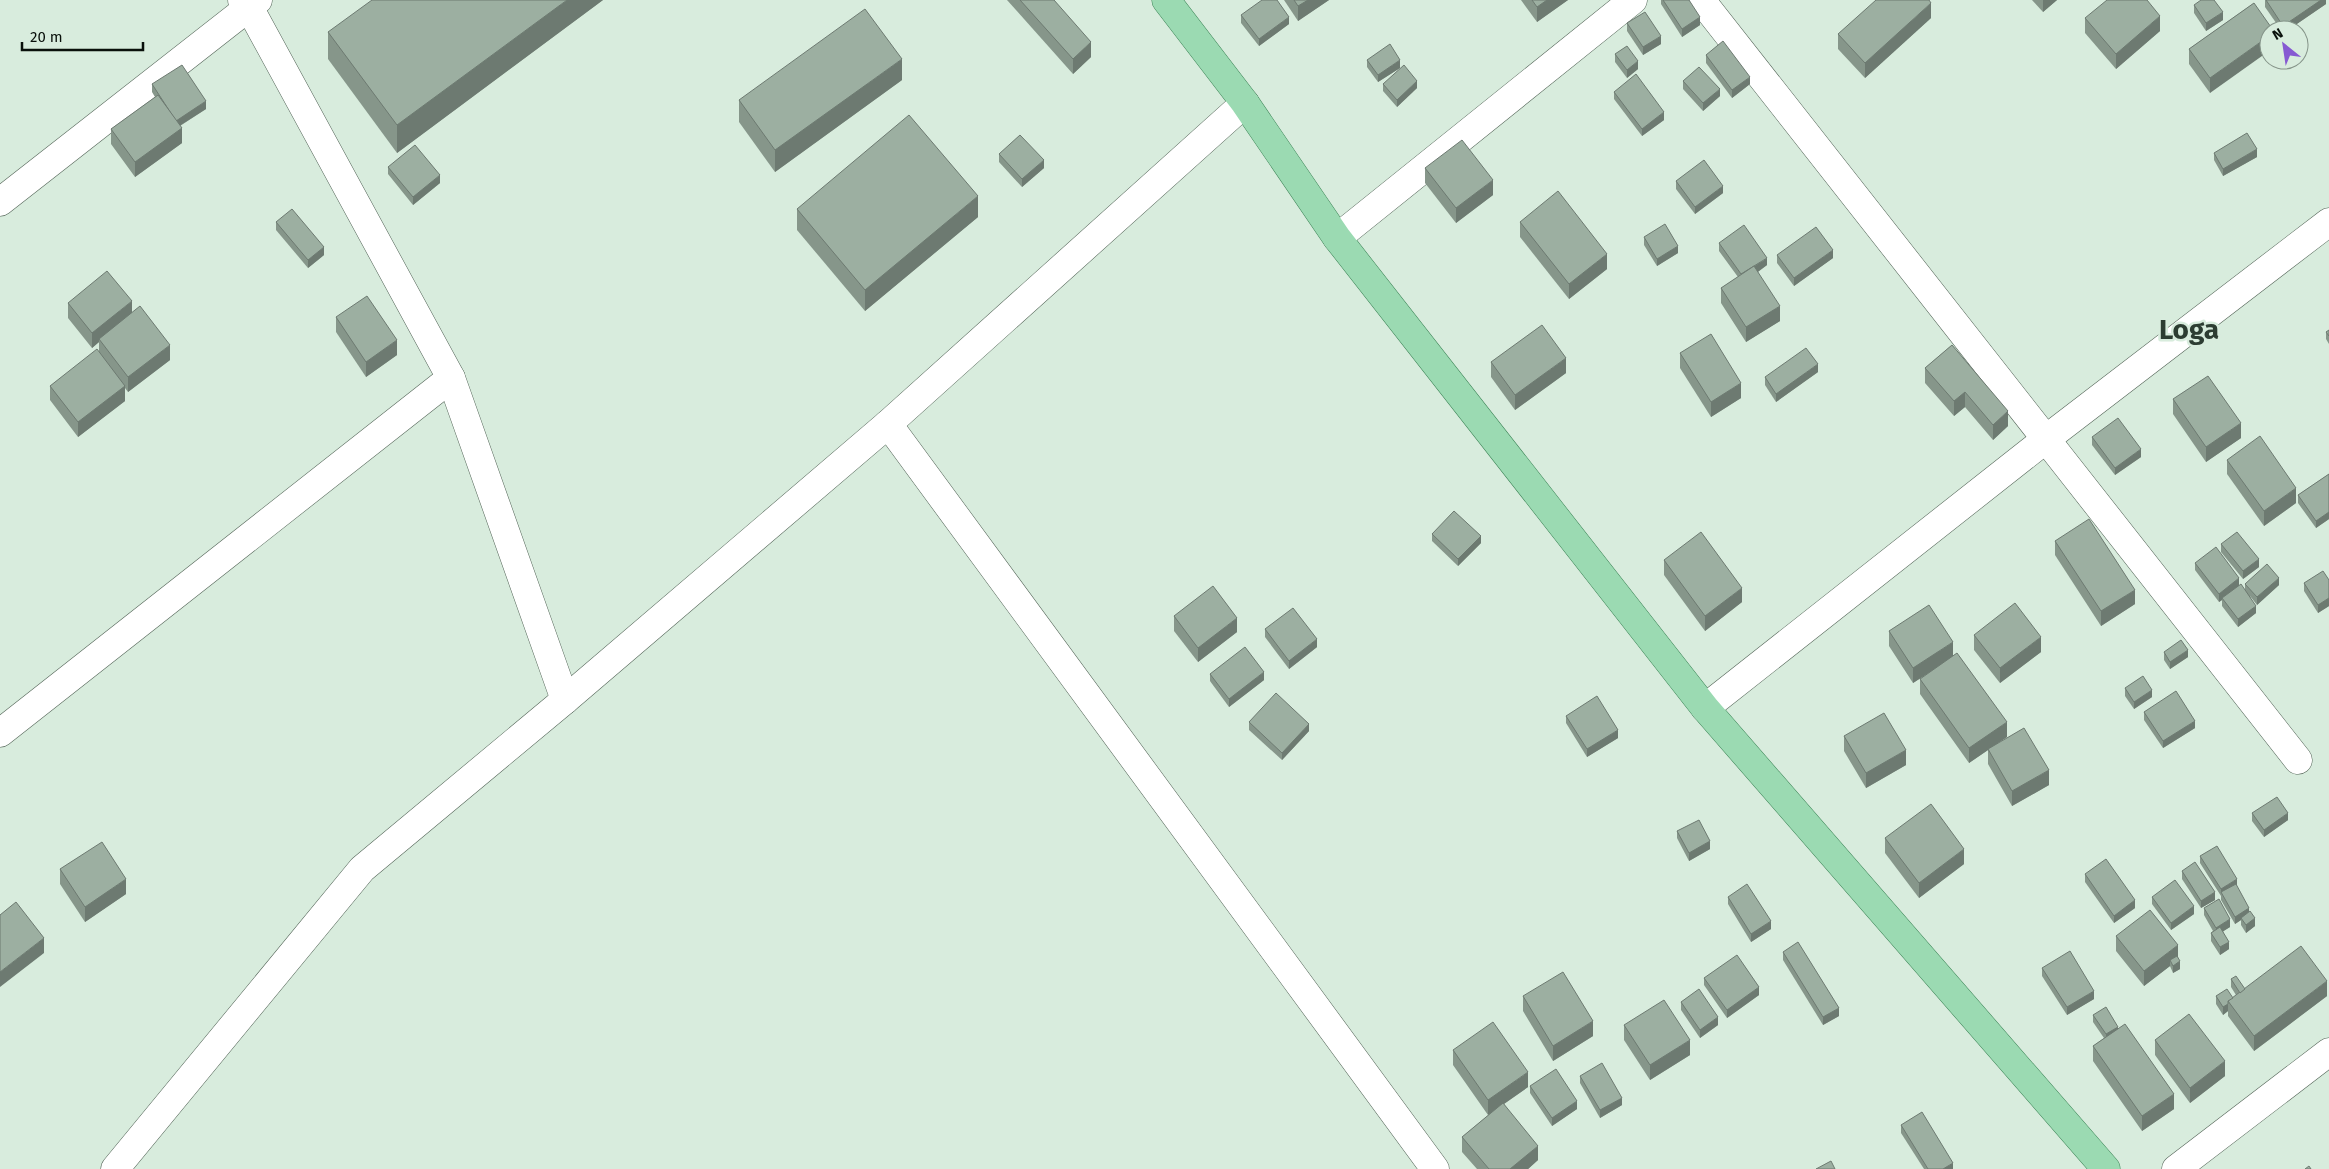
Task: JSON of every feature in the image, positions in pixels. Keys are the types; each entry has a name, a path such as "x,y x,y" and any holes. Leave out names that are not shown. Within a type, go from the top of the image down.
{"main road":[{"path":"1166,0 1245,103 1337,238 1705,708 2106,1169"}],"street":[{"path":"1337,238 1633,0"},
{"path":"1701,0 2298,760"},
{"path":"0,202 250,2 451,378 565,700"},
{"path":"115,1169 362,869 565,700 888,424 1245,103"},
{"path":"1705,708 2046,439 2329,222"},
{"path":"0,733 451,378"},
{"path":"888,424 1435,1169"},
{"path":"2176,1169 2329,1052"}],"building":[{"path":"372,0 567,0 397,125 328,32"},
{"path":"1020,0 1054,0 1091,42 1073,59"},
{"path":"1262,0 1277,0 1289,17 1259,39 1241,15"},
{"path":"1294,0 1308,0 1298,6"},
{"path":"1532,0 1547,0 1537,7"},
{"path":"1663,0 1689,0 1700,17 1682,29"},
{"path":"1876,0 1929,0 1931,3 1865,63 1838,34"},
{"path":"2107,0 2147,0 2160,16 2116,54 2085,18"},
{"path":"2201,0 2214,0 2223,12 2206,23 2194,5"},
{"path":"2266,0 2321,0 2292,20 2279,20"},
{"path":"2254,3 2266,20 2259,20 2259,43 2210,78 2189,49"},
{"path":"865,9 902,59 775,150 739,100"},
{"path":"1645,12 1661,36 1643,47 1627,23"},
{"path":"1723,41 1750,77 1732,90 1706,55"},
{"path":"1390,44 1400,60 1378,75 1367,60"},
{"path":"1627,46 1638,61 1627,70 1615,54"},
{"path":"182,65 206,101 176,121 152,84"},
{"path":"1404,65 1417,81 1397,100 1383,84"},
{"path":"1699,67 1720,89 1703,103 1683,81"},
{"path":"1636,74 1664,112 1642,129 1614,92"},
{"path":"158,95 182,128 135,162 111,129"},
{"path":"909,115 978,196 865,290 797,209"},
{"path":"2247,133 2257,149 2223,169 2214,153"},
{"path":"1020,135 1044,160 1022,179 999,154"},
{"path":"1462,140 1493,180 1456,208 1425,168"},
{"path":"415,145 440,175 413,197 388,167"},
{"path":"1704,160 1723,186 1695,207 1676,181"},
{"path":"1558,191 1607,254 1569,284 1520,222"},
{"path":"292,209 324,247 308,260 276,222"},
{"path":"1665,224 1678,246 1657,259 1644,237"},
{"path":"1744,225 1767,258 1741,274 1719,243"},
{"path":"1816,227 1833,250 1794,278 1777,255"},
{"path":"1754,266 1780,306 1746,327 1721,288"},
{"path":"107,271 132,301 92,333 68,303"},
{"path":"367,296 397,340 366,362 336,317"},
{"path":"140,306 170,345 128,377 99,339"},
{"path":"1542,325 1566,358 1515,395 1491,362"},
{"path":"1711,334 1741,383 1711,402 1680,353"},
{"path":"1952,345 2008,411 1993,425 1965,392 1954,401 1925,368"},
{"path":"1806,348 1818,364 1776,394 1765,377"},
{"path":"97,349 125,386 78,422 50,386"},
{"path":"2208,376 2241,423 2206,447 2173,399"},
{"path":"2118,418 2141,449 2115,468 2092,437"},
{"path":"2260,436 2296,488 2264,511 2227,460"},
{"path":"2329,474 2329,512 2316,521 2298,495"},
{"path":"1454,511 1481,536 1458,559 1432,534"},
{"path":"2089,519 2135,590 2101,611 2055,541"},
{"path":"1701,532 1742,588 1705,616 1664,560"},
{"path":"2237,532 2259,559 2243,571 2221,544"},
{"path":"2216,547 2239,578 2219,594 2195,563"},
{"path":"2267,564 2279,578 2257,597 2245,584"},
{"path":"2323,571 2329,580 2329,598 2318,605 2304,583"},
{"path":"2241,584 2256,606 2238,619 2222,598"},
{"path":"1213,586 1237,618 1198,648 1174,616"},
{"path":"2015,603 2041,637 2000,668 1974,635"},
{"path":"1929,605 1953,642 1913,668 1889,631"},
{"path":"1293,608 1317,639 1289,661 1265,629"},
{"path":"2181,640 2188,650 2170,662 2164,652"},
{"path":"1245,647 1264,672 1229,699 1210,674"},
{"path":"1957,653 2007,722 1969,748 1920,679"},
{"path":"2143,676 2152,690 2134,702 2125,688"},
{"path":"2176,691 2195,721 2163,741 2144,712"},
{"path":"1276,693 1309,724 1282,753 1249,722"},
{"path":"1597,696 1618,730 1587,749 1566,716"},
{"path":"1884,713 1906,750 1866,773 1844,736"},
{"path":"2024,728 2049,770 2012,791 1988,749"},
{"path":"2277,797 2288,813 2264,830 2252,813"},
{"path":"1931,804 1964,849 1919,883 1885,838"},
{"path":"1699,820 1710,841 1689,853 1677,831"},
{"path":"102,842 126,879 85,907 60,869"},
{"path":"2217,846 2237,879 2221,889 2200,856"},
{"path":"2106,859 2135,900 2114,916 2085,874"},
{"path":"2195,862 2215,892 2201,901 2182,871"},
{"path":"2175,880 2194,906 2171,923 2152,897"},
{"path":"1747,884 1771,921 1751,934 1728,897"},
{"path":"2236,884 2249,908 2235,917 2221,892"},
{"path":"2219,899 2230,919 2216,928 2204,908"},
{"path":"16,902 44,938 0,972 0,915"},
{"path":"2150,910 2178,945 2144,971 2116,936"},
{"path":"2250,911 2255,918 2246,925 2241,918"},
{"path":"2220,927 2229,942 2220,947 2211,933"},
{"path":"1798,942 1839,1008 1823,1017 1783,952"},
{"path":"2301,946 2327,981 2254,1036 2228,1001"},
{"path":"2070,951 2094,991 2067,1007 2042,968"},
{"path":"1737,955 1759,987 1727,1010 1704,978"},
{"path":"2177,956 2180,961 2173,966 2170,960"},
{"path":"1563,972 1593,1021 1553,1046 1523,996"},
{"path":"2236,976 2245,989 2240,993 2231,979"},
{"path":"1699,989 1718,1017 1700,1030 1681,1002"},
{"path":"2227,989 2233,998 2223,1007 2216,996"},
{"path":"1664,1000 1690,1040 1650,1065 1624,1025"},
{"path":"2106,1007 2118,1027 2106,1034 2093,1015"},
{"path":"2189,1014 2225,1061 2190,1088 2155,1040"},
{"path":"1493,1022 1528,1072 1488,1100 1453,1050"},
{"path":"2125,1024 2174,1094 2142,1116 2093,1046"},
{"path":"1602,1063 1622,1098 1600,1110 1580,1076"},
{"path":"1556,1069 1577,1101 1552,1118 1530,1086"},
{"path":"1503,1103 1538,1146 1510,1169 1489,1169 1462,1137"},
{"path":"1922,1112 1953,1163 1943,1169 1928,1169 1901,1125"},
{"path":"1831,1161 1835,1169 1816,1169"}],"district":[{"name":"Loga","path":"2189,329"}]}
